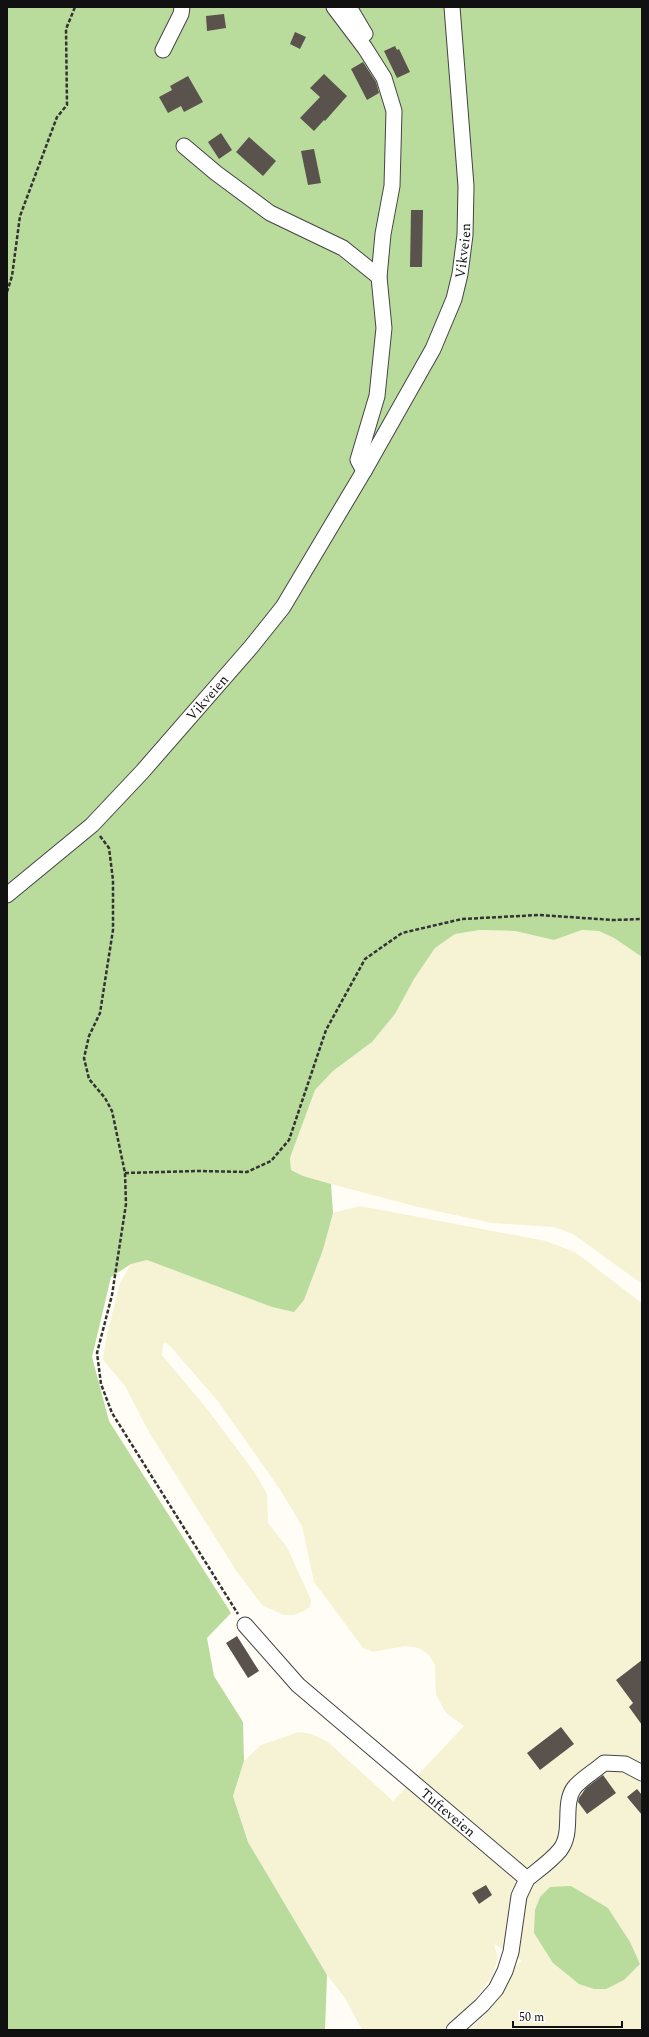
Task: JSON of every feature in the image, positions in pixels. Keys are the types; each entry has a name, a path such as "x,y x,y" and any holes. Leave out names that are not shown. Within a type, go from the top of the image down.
{"street":[{"path":"162,50 182,14 182,7"},
{"path":"334,7 365,48 384,78 394,111 392,186 383,234 379,276 384,328 377,396 358,460 364,471"},
{"path":"349,7 385,70 384,78"},
{"name":"Vikveien","path":"9,892 92,825 142,772 214,690 278,612 364,471 433,349 454,299 460,274 465,235 466,186 452,7"},
{"path":"184,146 216,173 270,213 343,248 379,276"},
{"name":"Tufteveien","path":"245,1625 298,1685 527,1879"},
{"path":"454,2030 482,2005 496,1989 505,1971 511,1952 519,1896 527,1879 560,1850 566,1839 569,1818 569,1799 574,1788 604,1763 625,1764 642,1773"}],"path":[{"path":"7,292 12,276 20,216 57,117 67,105 66,29 75,7"},
{"path":"92,825 109,848 113,880 113,930 100,1013 89,1036 84,1058 88,1079 105,1098 112,1111 125,1173 126,1204 112,1295 97,1353 101,1384 112,1412 245,1625"},
{"path":"125,1173 198,1171 247,1172 271,1161 289,1140 326,1030 365,959 402,933 462,919 539,915 613,920 642,919"}],"shaded area":[{"path":"480,930 515,931 554,940 582,930 599,931 614,938 642,957 642,1284 573,1234 554,1227 492,1223 418,1207 303,1176 291,1170 290,1158 315,1090 333,1071 372,1042 395,1014 414,979 435,948 455,934"},
{"path":"360,1206 546,1241 575,1252 642,1303 642,2030 468,2030 481,2019 506,1988 514,1967 522,1961 494,1944 498,1958 492,1977 468,2008 443,2030 362,2030 345,1998 327,1975 248,1842 233,1796 244,1761 261,1745 299,1732 312,1734 328,1742 393,1801 464,1726 446,1713 436,1695 435,1665 429,1655 419,1648 405,1646 373,1652 363,1648 314,1582 302,1526 279,1488 217,1400 170,1346 166,1343 163,1344 162,1355 208,1410 255,1473 267,1494 268,1523 287,1547 311,1600 310,1607 294,1615 283,1615 262,1605 237,1572 150,1434 125,1386 103,1360 107,1334 120,1283 131,1264 147,1260 272,1307 304,1300 323,1250 333,1213","holes":["535,1910 553,1963 535,1933"]}],"green space":[{"path":"7,7 642,7 642,957 614,938 599,931 582,930 554,940 515,931 480,930 455,934 435,948 414,979 395,1014 372,1042 333,1071 315,1090 290,1158 291,1170 303,1176 331,1184 333,1213 323,1250 304,1300 294,1312 272,1307 147,1260 131,1264 111,1277 92,1357 109,1421 231,1613 207,1638 214,1676 243,1722 244,1761 233,1796 248,1842 327,1975 325,2030 7,2030"},
{"path":"571,1886 608,1908 630,1942 640,1964 624,1980 606,1989 594,1989 579,1984 553,1963 534,1933 535,1910 540,1897 550,1887"}],"building":[{"path":"224,14 226,28 207,31 206,16"},
{"path":"295,32 306,37 300,49 290,44"},
{"path":"395,46 397,50 399,49 410,72 397,78 384,51"},
{"path":"363,62 376,82 379,93 367,100 351,69"},
{"path":"324,74 347,96 314,131 300,118 320,97 310,88"},
{"path":"188,76 203,102 184,112 181,106 168,113 159,97 172,90 170,86"},
{"path":"221,133 232,150 219,159 208,142"},
{"path":"249,137 276,161 263,176 236,152"},
{"path":"314,149 321,183 308,185 301,151"},
{"path":"411,210 423,210 422,267 410,267"},
{"path":"237,1636 259,1671 248,1678 226,1643"},
{"path":"642,1660 642,1725 629,1707 633,1703 616,1680"},
{"path":"561,1727 574,1744 540,1770 527,1753"},
{"path":"603,1775 616,1793 587,1814 578,1802 579,1798 586,1788"},
{"path":"637,1789 642,1795 642,1815 627,1797"},
{"path":"486,1885 492,1895 479,1904 472,1893"}]}
